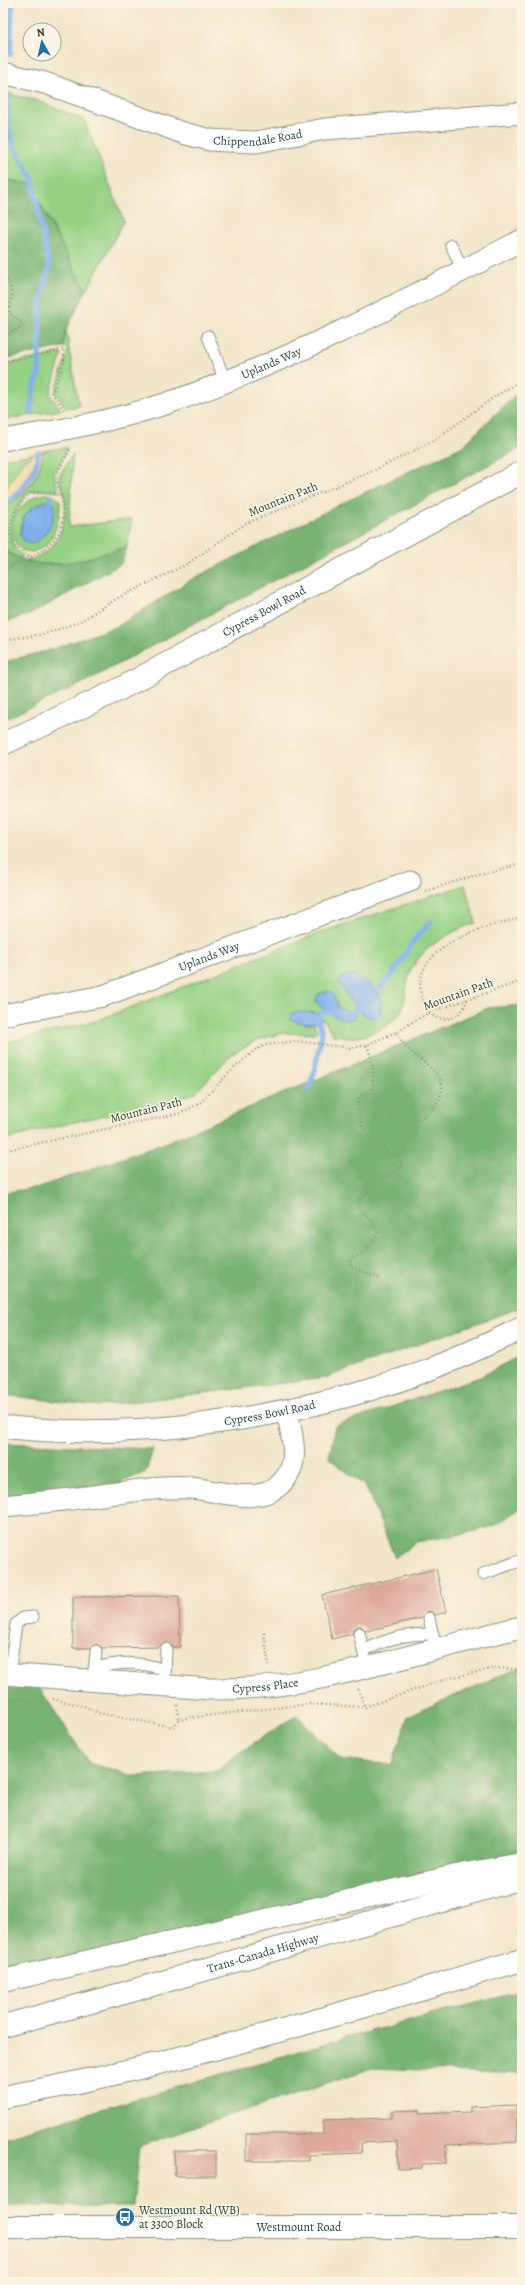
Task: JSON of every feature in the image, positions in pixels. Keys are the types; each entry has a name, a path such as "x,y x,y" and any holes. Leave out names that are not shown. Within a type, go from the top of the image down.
{"main road":[{"name":"Cypress Bowl Road","path":"3,744 118,690 522,472"},
{"name":"Cypress Bowl Road","path":"3,1427 78,1431 139,1429 228,1421 287,1411 343,1398 396,1382 522,1328"},
{"path":"3,1981 456,1876 522,1864"},
{"name":"Trans-Canada Highway","path":"3,2026 121,1994 522,1878"},
{"path":"3,2097 77,2082 196,2053 522,1960"},
{"name":"Westmount Road","path":"3,2227 522,2227"}],"street":[{"name":"Chippendale Road","path":"3,73 45,83 183,133 210,140 256,142 325,129 522,113"},
{"name":"Uplands Way","path":"3,440 68,429 164,404 225,381 292,353 400,303 522,240"},
{"name":"Uplands Way","path":"3,1015 103,996 410,881"},
{"path":"3,1506 162,1488 191,1488 244,1495 269,1492 286,1479 293,1465 295,1453 287,1411"},
{"name":"Cypress Place","path":"6,1674 94,1674 165,1677 243,1689 271,1687 365,1659 435,1642 522,1627"}],"lane":[{"path":"451,245 464,270"},
{"path":"208,336 225,381"},
{"path":"483,1574 521,1563"},
{"path":"6,1674 16,1624 23,1618 33,1617"},
{"path":"429,1618 435,1642"},
{"path":"359,1634 365,1659"},
{"path":"165,1677 166,1649"},
{"path":"94,1674 96,1652"}],"path":[{"path":"3,273 10,286 12,296 10,312 22,323 22,326 11,333 3,341"},
{"path":"3,361 29,358 62,349 65,352 61,372 52,393 63,406 66,414"},
{"name":"Mountain Path","path":"3,640 45,634 79,622 118,598 187,564 245,524 360,477 436,439 494,396 522,380"},
{"path":"3,572 47,548 56,538 63,510 62,496 56,476 69,452 70,441"},
{"path":"30,556 16,549 11,538 11,522 27,496 31,494 48,492 62,496"},
{"path":"467,1000 465,1008 460,1014 451,1018 443,1019 428,1013 422,1000 421,983 432,956 468,934 499,923 522,918"},
{"name":"Mountain Path","path":"3,1151 181,1113 200,1103 230,1071 255,1050 283,1042 312,1042 351,1048 367,1045 396,1032 428,1013 522,981"},
{"path":"367,1045 373,1066 372,1088 377,1100 388,1113 398,1121 405,1123 415,1121 426,1114 435,1105 441,1093 442,1086 438,1078 407,1048 396,1032"},
{"path":"372,1088 359,1097 359,1119 369,1138 403,1163 402,1166 378,1183 359,1200 359,1208 373,1222 378,1233 366,1250 350,1262 351,1267 381,1278"},
{"path":"264,1633 271,1687"},
{"path":"46,1698 71,1702 98,1713 173,1727 179,1720 187,1718 309,1704 365,1708 454,1676 497,1668 522,1670"},
{"path":"3,1700 33,1696"}],"green space":[{"path":"3,92 38,101 84,120 124,221 86,291 30,184 3,179"},
{"path":"3,179 30,184 86,291 66,330 63,347 8,358 3,358"},
{"path":"66,330 79,406 66,408 55,392 68,352 67,348 63,347"},
{"path":"57,353 62,354 50,394 61,410 3,420 3,364 45,357"},
{"path":"522,391 522,447 85,682 3,720 3,662 47,651 118,626 194,578 351,499 463,446 515,395"},
{"path":"67,447 67,450 54,474 59,492 41,490 29,492 18,507 14,516 11,534 12,542 16,550 23,556 19,559 13,557 3,548 3,509 19,497 35,478 39,470 43,451"},
{"path":"73,453 69,527 132,519 127,547 63,564 50,565 26,561 49,550 58,538 65,515 64,497 59,476"},
{"path":"32,454 30,458 23,461 3,494 3,459"},
{"path":"47,494 54,496 60,501 60,512 57,524 53,536 47,545 32,552 21,550 15,541 13,532 14,523 22,506 29,500","holes":["47,501 20,534 25,517 31,509"]},
{"path":"127,547 121,564 31,614 3,623 3,548 17,557 32,562 48,564 80,560"},
{"path":"465,885 476,923 439,940 423,954 416,962 409,975 401,1011 393,1021 382,1029 357,1037 333,1035 323,1019 316,1013 307,1024 314,1024 317,1031 312,1034 284,1033 257,1040 232,1054 195,1093 164,1104 78,1121 3,1140 3,1043 96,1021 324,931"},
{"path":"522,1005 522,1307 325,1378 99,1406 3,1395 3,1193 39,1187 157,1146 488,1008"},
{"path":"522,1355 522,1507 494,1526 463,1534 416,1542 395,1558 366,1487 329,1458 335,1426 480,1377"},
{"path":"3,1443 153,1449 146,1472 119,1483 3,1497"},
{"path":"520,1667 522,1851 122,1949 3,1970 3,1681 38,1686 89,1763 134,1776 217,1771 237,1754 297,1715 340,1759 392,1765 408,1716"},
{"path":"522,1991 522,2074 372,2068 139,2146 133,2206 3,2206 3,2138 337,2040"}],"sand":[{"path":"43,451 39,470 35,477 25,491 3,509 3,494 23,461 30,458 32,454"}],"water":[{"path":"47,501 55,505 55,512 52,521 43,536 37,542 31,544 25,541 20,534 23,521 31,509"},
{"path":"348,975 359,977 368,982 382,999 380,1014 375,1019 363,1014 346,994 339,982 341,978"},
{"path":"329,991 334,995 338,1007 356,1014 355,1019 349,1020 333,1016 316,1001 317,995"},
{"path":"292,1013 316,1013 323,1019 321,1022 307,1024 291,1020"}],"building":[{"path":"436,1569 446,1612 435,1615 427,1611 422,1618 366,1631 361,1626 358,1626 354,1628 352,1634 332,1639 322,1595"},
{"path":"179,1596 180,1647 172,1647 166,1642 160,1647 102,1648 96,1644 90,1648 73,1648 73,1597"},
{"path":"516,2105 517,2142 446,2145 446,2163 422,2164 422,2168 398,2169 397,2141 361,2143 362,2153 309,2155 309,2161 246,2161 246,2134 323,2134 323,2120 392,2118 392,2111 419,2110 419,2114 470,2112 470,2107"},
{"path":"174,2151 216,2151 216,2176 175,2176"}],"waterway":[{"path":"10,54 12,3"},
{"path":"7,96 8,127 15,149 32,178 49,267 40,308 39,372 33,392 31,412"},
{"path":"3,506 21,490 31,476 37,461 38,453"},
{"path":"47,508 51,497"},
{"path":"372,995 390,978 417,936 431,922"},
{"path":"347,1014 353,1012 364,1004"},
{"path":"308,1089 314,1073 322,1033 318,1017 321,1013 331,1011"}],"place":[{"name":"Westmount Rd (WB) at 3300 Block","path":"125,2217"}]}
